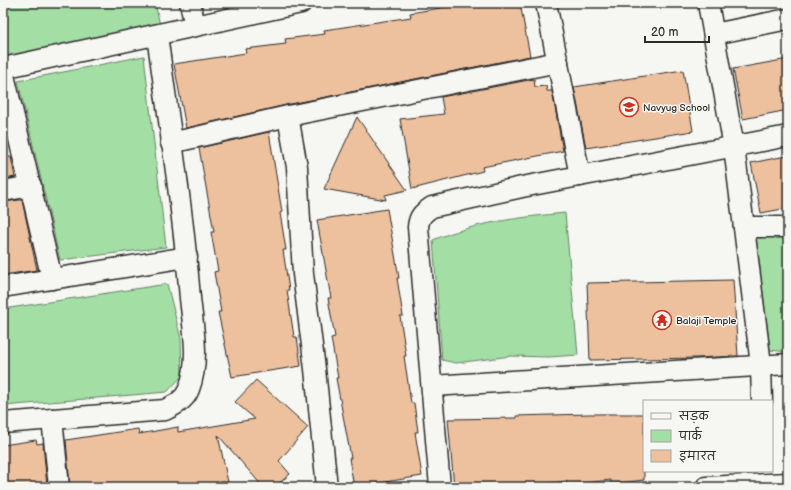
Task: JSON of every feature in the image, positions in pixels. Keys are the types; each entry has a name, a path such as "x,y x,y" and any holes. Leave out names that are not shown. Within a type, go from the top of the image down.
{"street":[{"path":"190,3 195,26"},
{"path":"3,68 157,35 276,6 301,3"},
{"path":"546,3 580,176"},
{"path":"708,3 734,147 761,365 762,400"},
{"path":"714,34 788,19"},
{"path":"3,422 165,410 179,403 189,390 194,372 195,354 187,257 157,35"},
{"path":"172,143 288,116 558,62"},
{"path":"3,71 52,278"},
{"path":"288,116 297,167 303,274 315,369 327,487"},
{"path":"440,487 418,227 419,218 432,207 580,176 788,136"},
{"path":"3,191 31,186"},
{"path":"744,227 788,227"},
{"path":"3,287 187,257"},
{"path":"432,386 788,364"},
{"path":"52,419 58,487"},
{"path":"706,487 765,481 788,483"}],"green space":[{"path":"3,3 155,3 160,25 3,59"},
{"path":"144,56 166,247 60,260 18,81"},
{"path":"565,213 578,355 549,357 511,356 456,363 442,360 433,240 464,229 481,225 514,219"},
{"path":"788,237 788,352 770,350 756,238"},
{"path":"167,284 181,339 182,376 167,392 3,406 3,309"}],"building":[{"path":"471,3 520,3 530,56 286,105 186,128 174,64 246,53 245,49 286,44 285,39 325,34 324,30 411,17 410,13"},
{"path":"788,59 788,110 743,119 733,69"},
{"path":"683,70 693,131 586,148 574,87"},
{"path":"534,79 535,87 546,86 547,91 552,91 563,151 482,167 483,171 412,189 400,119 444,114 441,97"},
{"path":"357,117 407,190 385,195 386,200 324,189"},
{"path":"269,132 282,212 280,213 286,250 283,250 289,290 287,290 294,337 297,337 301,366 232,377 218,312 221,312 214,272 218,271 211,232 214,232 199,148"},
{"path":"786,156 788,166 788,208 761,213 751,163"},
{"path":"3,157 11,157 15,177 3,179"},
{"path":"22,200 37,270 3,275 3,202"},
{"path":"387,209 399,278 397,278 403,316 400,316 406,356 404,356 411,403 414,403 418,432 415,432 422,476 354,487 349,458 351,458 336,378 338,378 331,338 335,337 328,298 331,298 317,220"},
{"name":"Balaji Temple","path":"733,280 738,356 590,360 587,283"},
{"path":"256,380 308,427 279,461 290,474 275,487 263,487 218,435 229,487 70,487 66,440 138,429 139,434 178,427 178,432 255,419 235,402"},
{"path":"643,414 644,480 611,484 611,480 567,485 566,481 521,487 454,487 448,419 517,418 516,416"},
{"path":"36,440 37,444 43,443 47,487 3,487 3,445"}],"place":[{"name":"Navyug School","path":"629,107"},
{"name":"Balaji Temple","path":"662,320"}]}
